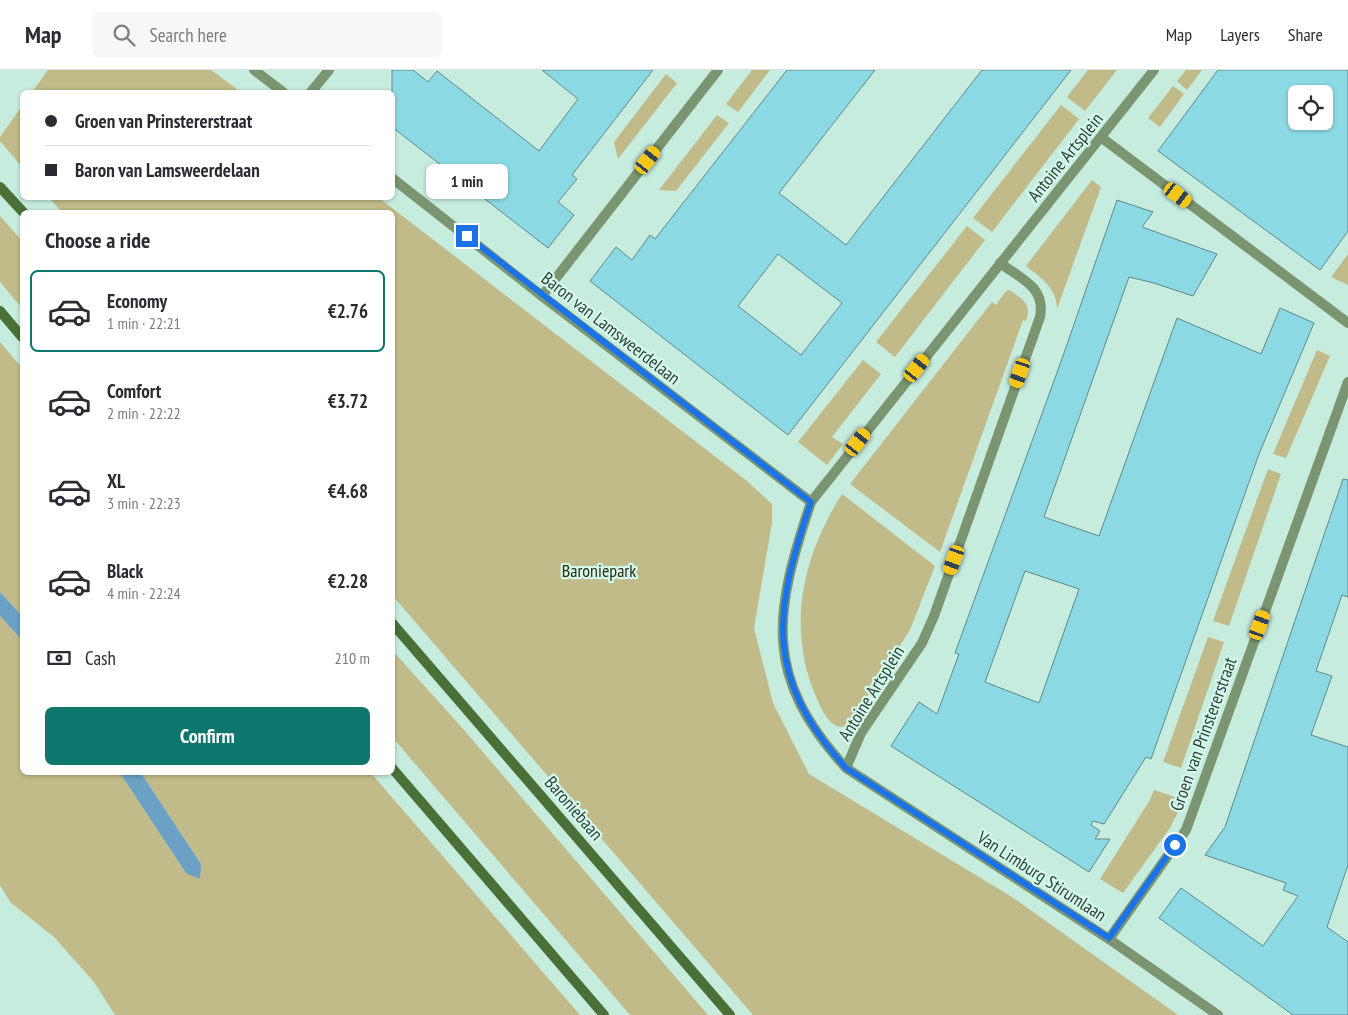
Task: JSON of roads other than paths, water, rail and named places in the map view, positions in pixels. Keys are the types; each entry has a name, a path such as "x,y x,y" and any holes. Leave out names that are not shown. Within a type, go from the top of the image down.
{"main road":[{"path":"0,187 21,210"},
{"path":"0,311 20,335"},
{"name":"Baroniebaan","path":"395,626 730,1015"},
{"path":"395,771 604,1015"}],"street":[{"path":"254,70 280,90"},
{"path":"313,90 329,70"},
{"path":"542,296 718,70"},
{"name":"Antoine Artsplein","path":"1000,263 1038,292 1042,300 1040,316 934,616 922,643 861,733 846,768 822,742 800,706 788,675 782,638 783,600 799,538 811,502 1000,263 1102,138 1154,70"},
{"path":"1102,138 1348,323"},
{"name":"Baron van Lamsweerdelaan","path":"395,180 542,296 811,502"},
{"name":"Groen van Prinstererstraat","path":"1109,938 1186,830 1348,382"},
{"name":"Van Limburg Stirumlaan","path":"846,768 1109,938 1218,1015"}],"water":[{"path":"0,592 20,614 20,638 0,616"},
{"path":"121,775 142,775 201,864 200,879 186,873"}],"park label":[{"name":"Baroniepark","path":"599,570"}]}
